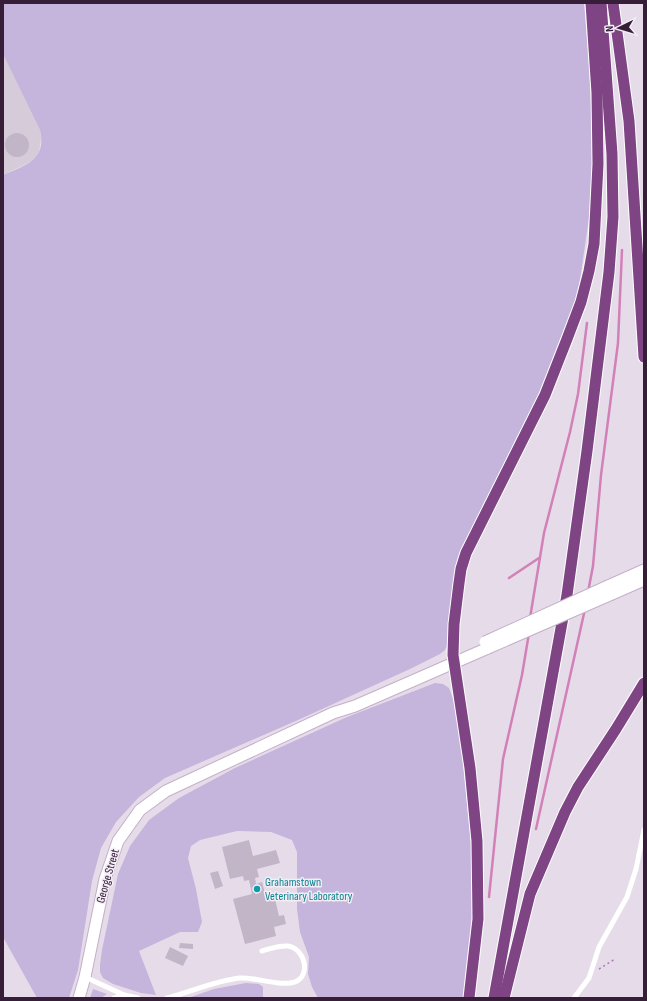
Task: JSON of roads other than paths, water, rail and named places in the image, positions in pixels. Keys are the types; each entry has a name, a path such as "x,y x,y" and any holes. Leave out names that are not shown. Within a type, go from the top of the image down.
{"highway":[{"path":"469,998 478,918 477,841 470,768 453,659 459,583 461,569 466,553 545,395 575,317 589,271 594,244 598,164 591,3"},
{"path":"494,998 567,596 609,272 613,216 612,154 601,3"},
{"path":"613,3 629,121 644,357"},
{"path":"504,998 530,894 565,812 578,787 644,683"}],"main road":[{"path":"610,590 644,570"},
{"path":"610,590 644,580"},
{"name":"George Street","path":"79,998 85,977 105,879 118,841 140,810 166,791 205,772 333,713 355,706 453,659 610,590"}],"lane":[{"path":"574,998 590,978 599,947 627,898 636,869 644,830"},
{"path":"166,998 213,983 240,978 255,978 286,984 298,980 302,975 304,968 302,955 293,947 280,946 262,951"},
{"path":"85,977 124,995 138,998"},
{"path":"114,998 124,995"}],"waterway":[{"path":"588,592 593,566 601,475 618,343 622,250"},
{"path":"530,618 544,533 570,432 578,394 587,323"},
{"path":"509,578 539,558"},
{"path":"536,829 585,609"},
{"path":"489,897 503,759 522,675 529,633"}],"place":[{"name":"Grahamstown Veterinary Laboratory","path":"257,889"}]}
